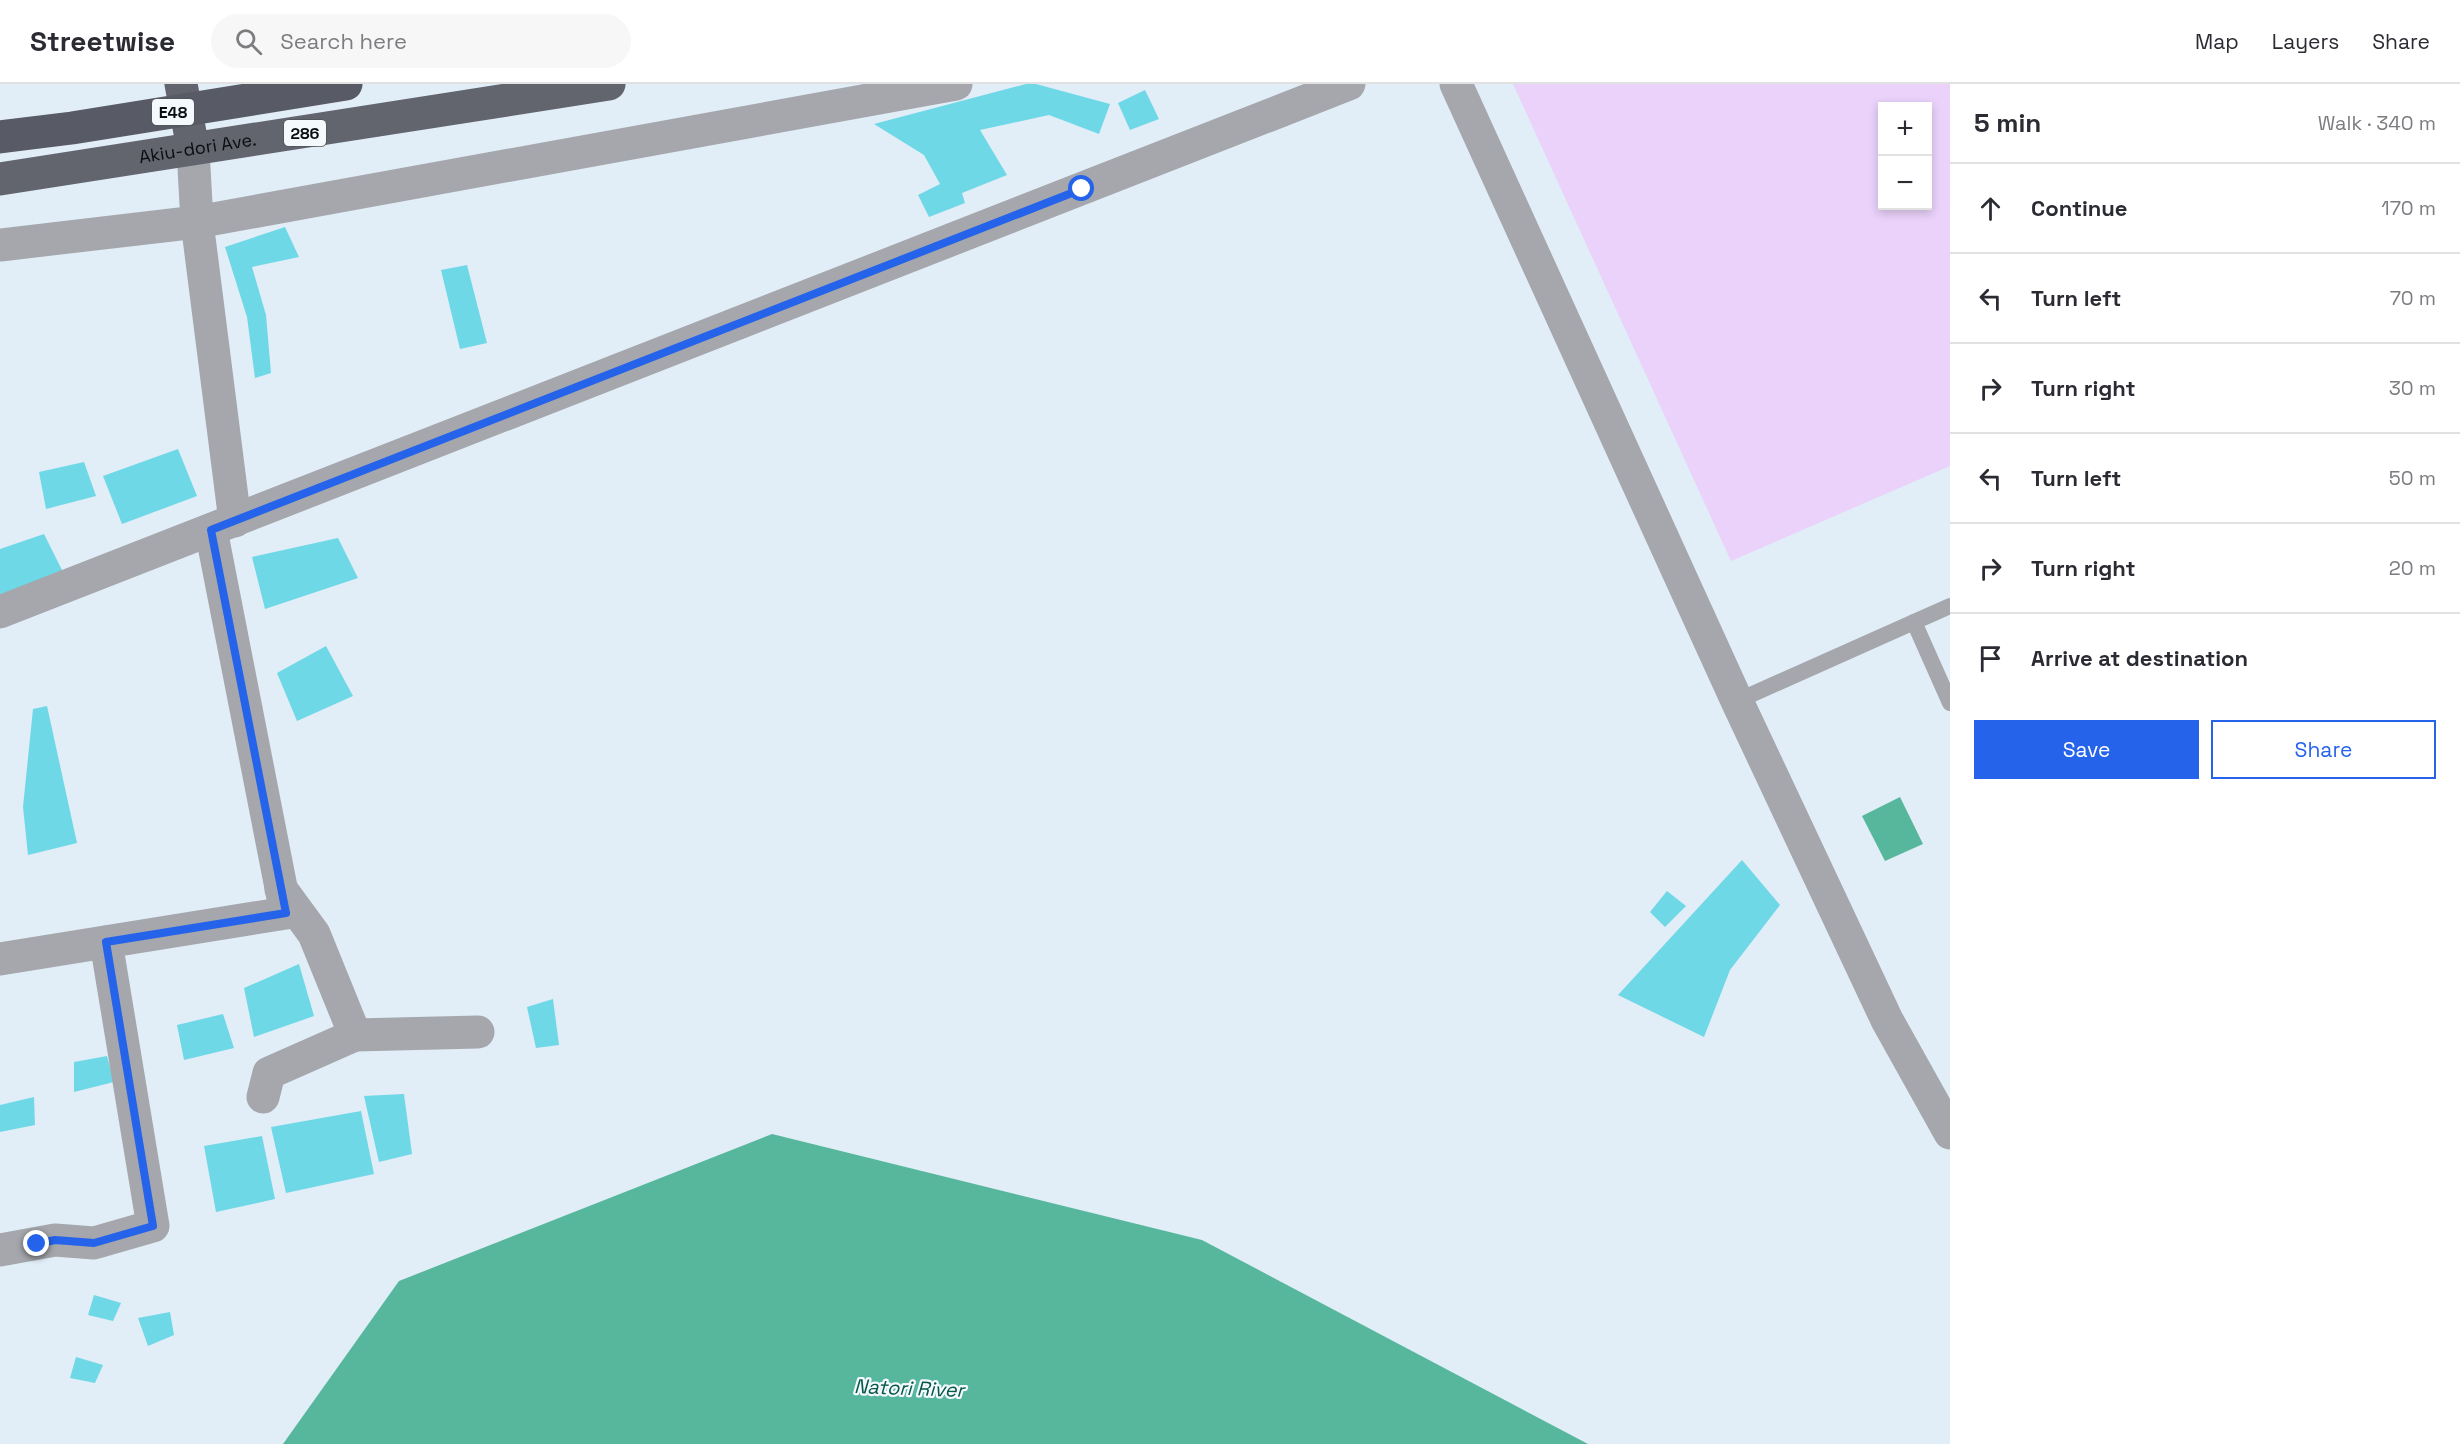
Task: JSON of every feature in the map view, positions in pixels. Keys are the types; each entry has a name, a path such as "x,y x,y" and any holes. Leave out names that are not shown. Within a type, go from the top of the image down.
{"highway":[{"path":"181,84 193,150"},
{"name":"E48","path":"0,137 72,128 346,84"},
{"name":"Akiu-dori Ave.","path":"0,179 609,84"}],"street":[{"path":"0,245 197,222 956,84"},
{"path":"0,612 1349,84"},
{"path":"1456,84 1737,701 1887,1020 1950,1133"},
{"path":"0,959 286,913 223,525 193,150"},
{"path":"281,889 314,934 355,1035"},
{"path":"0,1250 55,1240 94,1243 153,1226 106,942"},
{"path":"263,1097 269,1073 355,1035 478,1032"}],"lane":[{"path":"1737,701 1950,606"},
{"path":"1914,622 1949,701"}],"shaded area":[{"path":"1513,84 1950,84 1950,466 1731,561"}],"water":[{"path":"1900,797 1923,844 1885,861 1862,816"},
{"name":"Natori River","path":"772,1134 1202,1240 1588,1444 283,1444 399,1281"}],"building":[{"path":"1026,84 1036,84 1110,104 1099,134 1049,115 980,130 1007,175 962,193 965,203 929,217 918,195 940,184 924,155 874,124"},
{"path":"1145,90 1159,119 1130,130 1118,103"},
{"path":"285,227 299,257 252,267 266,315 271,373 255,378 247,317 225,247"},
{"path":"467,265 487,343 460,349 441,270"},
{"path":"178,449 197,496 122,524 103,476"},
{"path":"84,462 96,496 46,509 39,472"},
{"path":"44,534 64,574 0,597 0,549"},
{"path":"338,538 358,578 265,609 252,557"},
{"path":"326,646 353,696 297,721 277,673"},
{"path":"47,706 77,843 28,855 23,807 33,709"},
{"path":"1742,860 1780,905 1730,970 1704,1037 1618,995"},
{"path":"1667,891 1686,906 1665,927 1650,912"},
{"path":"299,964 314,1016 254,1037 244,988"},
{"path":"553,999 559,1045 536,1048 527,1007"},
{"path":"223,1014 234,1048 184,1060 177,1025"},
{"path":"107,1056 114,1082 74,1092 74,1062"},
{"path":"404,1094 412,1154 379,1162 364,1096"},
{"path":"34,1097 35,1125 0,1132 0,1105"},
{"path":"361,1111 374,1174 286,1193 271,1127"},
{"path":"262,1136 275,1199 216,1212 204,1146"},
{"path":"94,1295 121,1303 113,1321 88,1315"},
{"path":"170,1312 174,1335 148,1346 138,1318"},
{"path":"76,1357 103,1365 95,1383 70,1378"}],"route":[{"path":"37,1244 55,1240 94,1243 153,1226 106,942 286,913 211,530 1082,189"}]}
